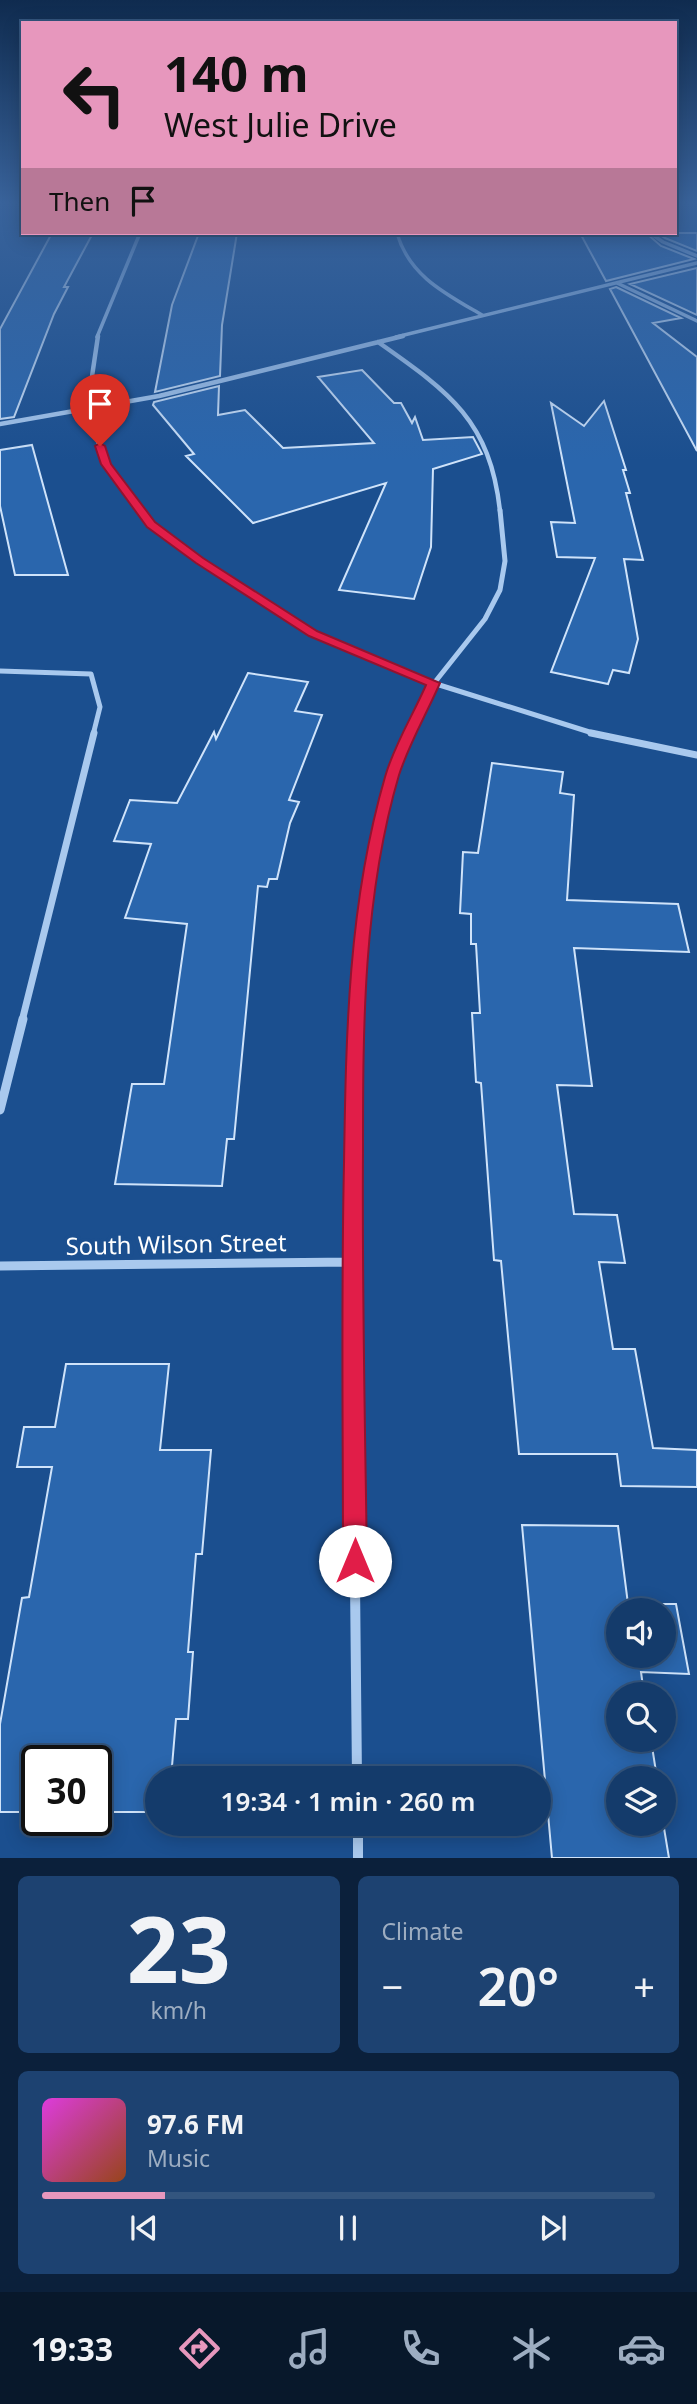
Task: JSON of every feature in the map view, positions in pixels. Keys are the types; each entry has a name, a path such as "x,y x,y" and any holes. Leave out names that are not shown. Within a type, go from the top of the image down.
{"street":[{"path":"118,288 96,340 88,410 106,464 151,524 227,580 313,634 433,683 586,732 697,755"},
{"path":"438,288 482,315"},
{"path":"0,424 159,396 593,288"},
{"path":"628,288 697,321"},
{"path":"357,1766 352,1262 354,1047 361,926 376,843 393,773 433,683 487,620 504,575 500,493 488,446 468,414 432,380 378,342"},
{"path":"0,671 91,674 100,707 0,1110"},
{"name":"South Wilson Street","path":"0,1266 352,1262"},
{"path":"358,1836 358,1858"}],"building":[{"path":"22,288 68,288 54,314 14,417 0,419 0,329"},
{"path":"178,288 228,288 222,325 220,376 155,392 172,305"},
{"path":"617,288 681,318 653,323 697,357 697,451 610,289"},
{"path":"638,288 697,288 697,315"},
{"path":"362,370 394,403 401,403 412,423 415,417 423,440 473,437 482,454 433,469 431,547 414,599 339,590 386,483 253,523 186,456 194,454 153,405 154,402 219,386 218,415 245,410 283,448 374,443 318,377"},
{"path":"604,401 626,470 623,470 630,493 626,493 643,560 624,559 638,639 629,673 613,670 608,684 551,672 595,558 557,557 551,522 575,523 551,403 584,426"},
{"path":"32,445 68,575 15,575 0,506 0,450"},
{"path":"248,673 308,682 295,711 322,715 289,800 299,802 290,823 277,879 269,879 267,887 258,886 234,1139 227,1139 222,1186 115,1184 132,1084 164,1084 187,924 125,918 151,844 114,841 130,800 177,803 214,732 216,739"},
{"path":"492,763 563,772 560,793 574,795 567,900 678,904 689,952 574,948 592,1086 557,1085 574,1214 617,1215 625,1263 599,1262 613,1349 635,1349 653,1448 697,1450 697,1487 621,1486 617,1454 519,1454 501,1261 494,1260 481,1083 476,1082 472,1013 480,1013 476,944 471,944 471,914 460,913 463,852 478,853"},
{"path":"66,1364 169,1364 160,1450 211,1450 202,1554 196,1554 188,1652 193,1652 188,1719 176,1719 172,1766 145,1766 145,1812 112,1812 112,1745 21,1745 21,1812 0,1812 0,1724 22,1598 29,1597 52,1467 17,1467 24,1427 55,1427"},
{"path":"522,1525 618,1526 627,1598 606,1598 606,1668 676,1668 676,1604 689,1674 641,1672 642,1682 606,1682 606,1752 653,1752 655,1766 606,1766 606,1836 665,1836 669,1858 552,1858 551,1766 544,1766"}],"route":[{"path":"100,446 106,464 151,524 200,561 313,634 433,683 393,773 376,843 361,926 354,1047 352,1262 355,1561"}]}
